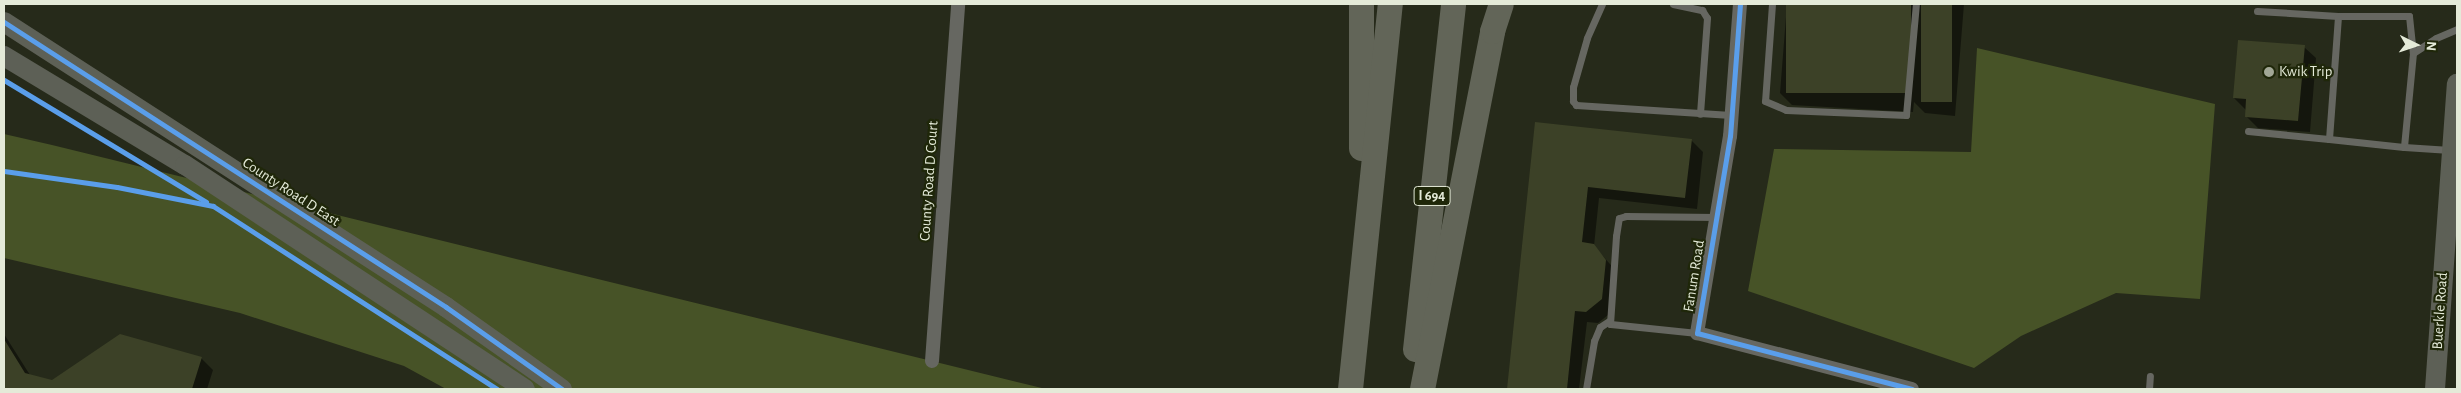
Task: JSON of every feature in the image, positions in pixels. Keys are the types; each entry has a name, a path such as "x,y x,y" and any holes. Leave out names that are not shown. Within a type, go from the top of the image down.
{"highway":[{"path":"1361,4 1362,278"},
{"path":"1350,389 1390,4"},
{"name":"I 694","path":"1411,389 1453,4"},
{"path":"1422,389 1492,31 1501,4"}],"street":[{"name":"County Road D Court","path":"932,361 958,4"},
{"name":"Fanum Road","path":"1740,4 1732,116 1697,333 1912,389"},
{"name":"County Road D East","path":"4,22 446,307 562,389"},
{"path":"4,56 185,166 525,389"},
{"name":"Buerkle Road","path":"2435,389 2455,150 2457,84"}],"lane":[{"path":"1602,4 1587,38 1573,87 1573,101 1576,105 1732,116"},
{"path":"1673,4 1702,10 1707,18 1700,114"},
{"path":"1772,4 1765,101 1786,110 1906,115 1916,4"},
{"path":"2258,11 2338,16 2409,16 2413,53 2404,148"},
{"path":"2329,139 2338,16"},
{"path":"2413,53 2436,38 2457,29"},
{"path":"2248,131 2404,148 2455,150"},
{"path":"1609,321 1619,218 1626,216 1716,218"},
{"path":"1609,321 1614,326 1697,333"},
{"path":"1586,389 1594,341 1600,327 1609,321"},
{"path":"2149,389 2150,376"}],"green space":[{"path":"1977,48 2215,104 2200,299 2116,293 2021,336 1974,368 1748,291 1774,149 1971,152"},
{"path":"4,134 1046,389 446,389 404,366 240,313 4,258"}],"building":[{"path":"1786,4 1911,4 1911,93 1786,93"},
{"path":"1921,4 1952,4 1952,102 1921,102"},
{"name":"Kwik Trip","path":"2238,40 2305,45 2298,121 2245,117 2246,99 2233,98"},
{"path":"1535,122 1692,139 1685,198 1588,187 1582,242 1594,244 1606,260 1602,299 1586,312 1575,311 1567,389 1507,389"},
{"path":"120,334 202,357 192,389 4,389 4,339 25,373 52,380"}],"cycle path":[{"path":"1740,4 1730,136 1697,333 1912,389"},
{"path":"4,22 446,307 562,389"},
{"path":"4,80 206,202"},
{"path":"4,171 117,187 213,206 497,389"}],"place":[{"name":"Kwik Trip","path":"2269,72"}]}
